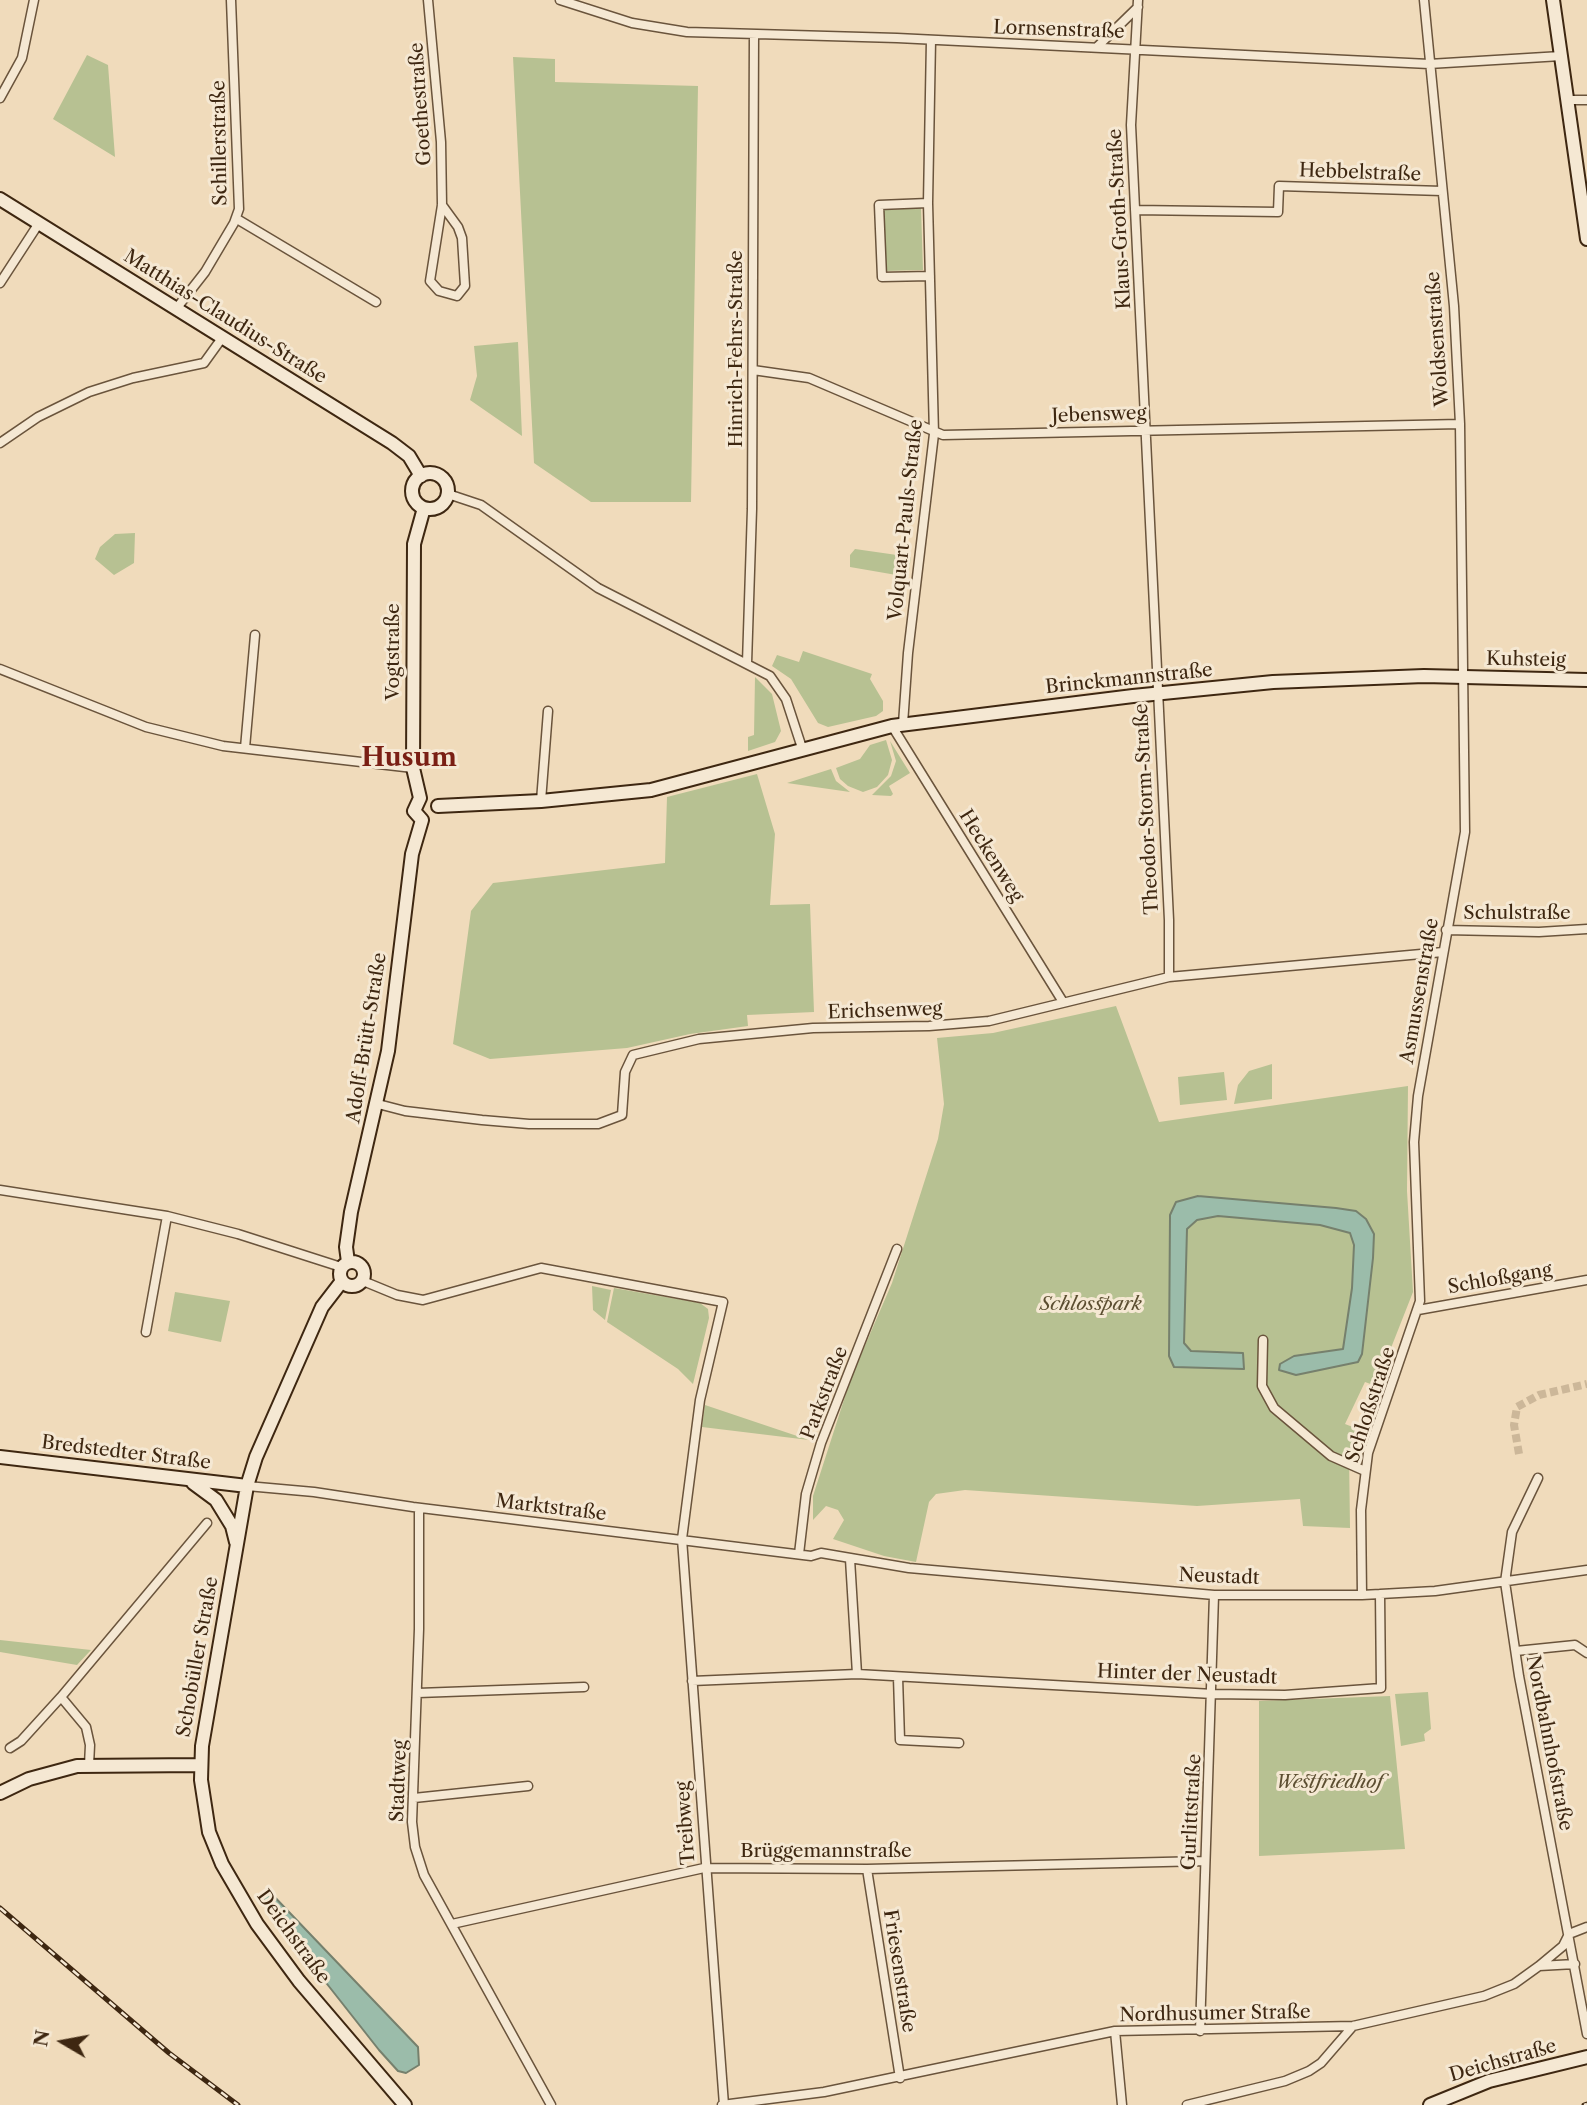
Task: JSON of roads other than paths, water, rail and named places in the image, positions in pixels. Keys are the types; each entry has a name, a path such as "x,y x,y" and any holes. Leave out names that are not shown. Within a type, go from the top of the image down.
{"main road":[{"path":"1553,0 1587,239"},
{"name":"Matthias-Claudius-Straße","path":"0,199 399,447 409,456 421,476 438,475 444,479 448,495"},
{"path":"421,476 412,492 424,508 441,506 448,495"},
{"name":"Vogtstraße","path":"420,798 413,768 414,544 424,508"},
{"name":"Brinckmannstraße","path":"803,751 898,725 1157,694 1278,682 1424,676 1465,678"},
{"name":"Kuhsteig","path":"1465,678 1587,680"},
{"path":"438,806 541,801 651,790 803,751"},
{"path":"420,798 432,798 438,806"},
{"name":"Adolf-Brütt-Straße","path":"342,1281 351,1212 378,1104 393,1017 412,854 422,820 414,811 420,798"},
{"path":"422,820 432,819 438,806"},
{"path":"247,1486 256,1457 322,1307 342,1281 352,1287 363,1281 364,1269 359,1264 344,1265"},
{"name":"Bredstedter Straße","path":"0,1457 247,1486"},
{"path":"187,1479 216,1500 232,1526 237,1549"},
{"name":"Schobüller Straße","path":"0,1793 29,1779 89,1765 200,1765 247,1486"},
{"name":"Deichstraße","path":"200,1765 209,1832 240,1897 299,1982 405,2105"},
{"name":"Deichstraße","path":"1430,2105 1489,2081 1587,2057"}],"street":[{"path":"0,98 4,83 27,43 34,0"},
{"name":"Schillerstraße","path":"176,309 205,272 237,219 240,190 231,0"},
{"name":"Goethestraße","path":"428,0 440,118 442,205 431,283 439,290 457,296 465,286 463,238 442,205"},
{"name":"Lornsenstraße","path":"560,0 617,19 659,28 754,35 1097,47 1429,64 1561,56"},
{"name":"Woldsenstraße","path":"1424,0 1454,306 1460,424 1465,678"},
{"name":"Klaus-Groth-Straße","path":"1097,47 1138,4"},
{"name":"Klaus-Groth-Straße","path":"1138,4 1131,125 1144,429"},
{"name":"Hinrich-Fehrs-Straße","path":"747,663 753,370 754,35"},
{"name":"Volquart-Pauls-Straße","path":"898,725 934,434 928,203 932,40"},
{"path":"1568,100 1587,100"},
{"name":"Hebbelstraße","path":"1135,210 1279,212 1279,186 1443,191"},
{"path":"928,203 879,205 882,277 930,276"},
{"path":"237,219 248,223 376,302"},
{"path":"0,283 39,223"},
{"path":"0,443 38,417 89,393 133,378 204,363 222,338"},
{"name":"Jebensweg","path":"753,370 809,378 934,434 1460,424"},
{"name":"Theodor-Storm-Straße","path":"1144,429 1169,920 1169,977"},
{"name":"Matthias-Claudius-Straße","path":"448,495 481,505 598,588 770,676 781,690 803,751"},
{"path":"245,748 255,635"},
{"path":"0,669 146,727 245,748 413,768"},
{"name":"Asmussenstraße","path":"1418,1310 1421,1282 1414,1142 1418,1096 1465,832 1465,678"},
{"path":"541,801 548,711"},
{"name":"Heckenweg","path":"898,725 1063,1002"},
{"name":"Schulstraße","path":"1446,930 1539,932 1587,929"},
{"name":"Erichsenweg","path":"378,1104 405,1111 482,1120 529,1124 598,1124 622,1115 625,1072 633,1055 699,1039 989,1021 1169,977 1443,951"},
{"path":"0,1191 167,1216 344,1265"},
{"path":"146,1332 167,1216"},
{"name":"Parkstraße","path":"799,1554 806,1494 821,1443 897,1249"},
{"name":"Treibweg","path":"363,1281 397,1296 423,1300 541,1268 723,1302 700,1400 682,1539 722,2105"},
{"name":"Schloßgang","path":"1418,1310 1587,1280"},
{"name":"Schloßstraße","path":"1362,1595 1361,1510 1368,1453 1418,1310"},
{"path":"1263,1340 1262,1386 1274,1408 1331,1456 1365,1471"},
{"name":"Nordbahnhofstraße","path":"1538,1478 1512,1532 1505,1582 1587,2034"},
{"name":"Marktstraße","path":"247,1486 314,1492 418,1508 811,1556 821,1553 850,1559"},
{"name":"Stadtweg","path":"418,1508 415,1847 424,1875 551,2105"},
{"path":"10,1748 20,1741 61,1697 207,1523"},
{"path":"850,1559 857,1674"},
{"name":"Neustadt","path":"850,1559 1014,1579 1214,1595 1380,1594 1505,1582 1587,1570"},
{"name":"Hinter der Neustadt","path":"691,1681 857,1674 1213,1694 1284,1695 1381,1688 1380,1594"},
{"name":"Gurlittstraße","path":"1200,2031 1213,1694 1214,1595"},
{"path":"1516,1651 1575,1645 1587,1653"},
{"path":"898,1677 900,1740 959,1744"},
{"path":"418,1693 584,1688"},
{"path":"61,1697 86,1727 90,1745 89,1765"},
{"path":"414,1798 528,1786"},
{"name":"Brüggemannstraße","path":"452,1924 704,1868 867,1869 1205,1861"},
{"name":"Friesenstraße","path":"867,1869 900,2078"},
{"path":"1569,1934 1587,1927"},
{"name":"Nordhusumer Straße","path":"722,2105 824,2092 900,2078 1115,2031 1353,2026 1483,1996 1514,1984 1563,1946 1569,1934"},
{"path":"1539,1966 1575,1964"},
{"path":"1187,2105 1285,2081 1309,2071 1321,2063 1353,2026"},
{"path":"1115,2031 1122,2105"}],"tunnel":[{"path":"1519,1454 1514,1425 1517,1407 1539,1395 1587,1384"}],"railway":[{"path":"0,1908 169,2053 238,2105"}],"district":[{"name":"Husum","path":"409,758"}],"park label":[{"name":"Schlosspark","path":"1091,1305"},
{"name":"Westfriedhof","path":"1329,1783"}]}
